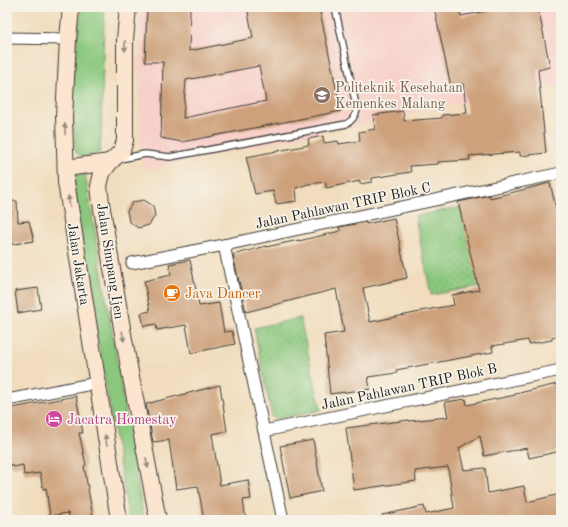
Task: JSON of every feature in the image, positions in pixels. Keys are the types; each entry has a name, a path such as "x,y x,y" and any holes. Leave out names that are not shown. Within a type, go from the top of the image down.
{"main road":[{"name":"Jalan Jakarta","path":"71,7 64,117 66,182 119,520"},
{"name":"Jalan Simpang Ijen","path":"128,7 125,40 125,140 122,151 110,162 102,173 99,186 100,203 124,340 158,520"},
{"path":"66,168 110,162"}],"street":[{"path":"7,38 68,39"},
{"name":"Jalan Pahlawan TRIP Blok C","path":"132,263 224,245 561,173"},
{"path":"224,245 283,520"},
{"name":"Jalan Pahlawan TRIP Blok B","path":"264,431 561,370"},
{"path":"7,400 97,383"}],"lane":[{"path":"110,162 145,154 170,157 338,126 350,122 356,115 357,110 335,7"}],"shaded area":[{"name":"Politeknik Kesehatan Kemenkes Malang","path":"142,7 561,7 561,85 452,105 142,170 139,105 140,20"}],"green space":[{"path":"81,7 105,7 100,152 84,158 76,153 73,121 74,67"},
{"path":"77,174 84,174 86,179 144,520 129,520 82,248 74,181"},
{"path":"476,204 493,284 431,295 415,216"},
{"path":"300,318 321,410 276,419 272,417 254,328"}],"building":[{"path":"147,7 190,7 189,51 253,38 247,7 319,7 341,111 182,142 161,138 163,62 145,62","holes":["259,66 266,101 183,118 186,80"]},
{"path":"434,7 459,7 461,16 507,7 538,7 550,67 538,70 546,153 520,156 520,152 469,156 470,160 410,166 411,172 372,178 372,182 360,184 360,181 326,188 326,182 308,184 296,188 297,201 276,204 273,191 255,194 246,157 309,145 308,139 323,136 324,143 338,141 339,144 360,141 359,132 375,129 373,115 403,111 404,121 442,118 442,115 467,113 463,84 451,87"},
{"path":"550,183 561,229 561,335 552,337 552,340 529,344 528,340 492,346 493,352 396,370 397,373 368,377 370,389 330,394 324,335 344,332 336,289 246,312 233,255 266,246 299,241 340,231 339,227 366,222 366,224 394,218 407,278 363,288 370,322 454,305 452,295 479,290 458,202 490,195 490,198"},
{"path":"144,200 153,206 155,216 149,225 138,228 129,221 127,211 133,202"},
{"path":"7,201 17,201 18,222 29,221 34,241 7,245"},
{"path":"190,260 199,306 219,303 224,332 232,331 235,344 191,353 186,325 157,330 156,324 144,326 141,313 150,311 144,281 171,275 169,264"},
{"path":"38,288 41,309 18,313 15,291"},
{"path":"557,384 561,401 561,451 529,458 527,448 484,456 480,436 459,448 464,470 485,468 488,493 524,486 527,502 561,494 561,520 383,520 382,515 424,506 426,514 454,508 448,467 415,471 416,481 354,490 346,428 448,417 445,402 466,399 467,405"},
{"path":"220,385 227,431 212,434 220,485 248,480 251,499 243,500 246,520 204,520 198,486 176,489 169,440 153,442 146,404"},
{"path":"76,396 83,433 79,433 86,465 84,466 93,517 80,520 70,520 68,513 50,516 46,488 43,489 40,473 24,475 23,465 14,467 7,462 7,409"},
{"path":"313,440 322,491 290,498 280,446"}],"place":[{"name":"Politeknik Kesehatan Kemenkes Malang","path":"322,95"},
{"name":"Java Dancer","path":"172,293"},
{"name":"Jacatra Homestay","path":"54,419"}]}
